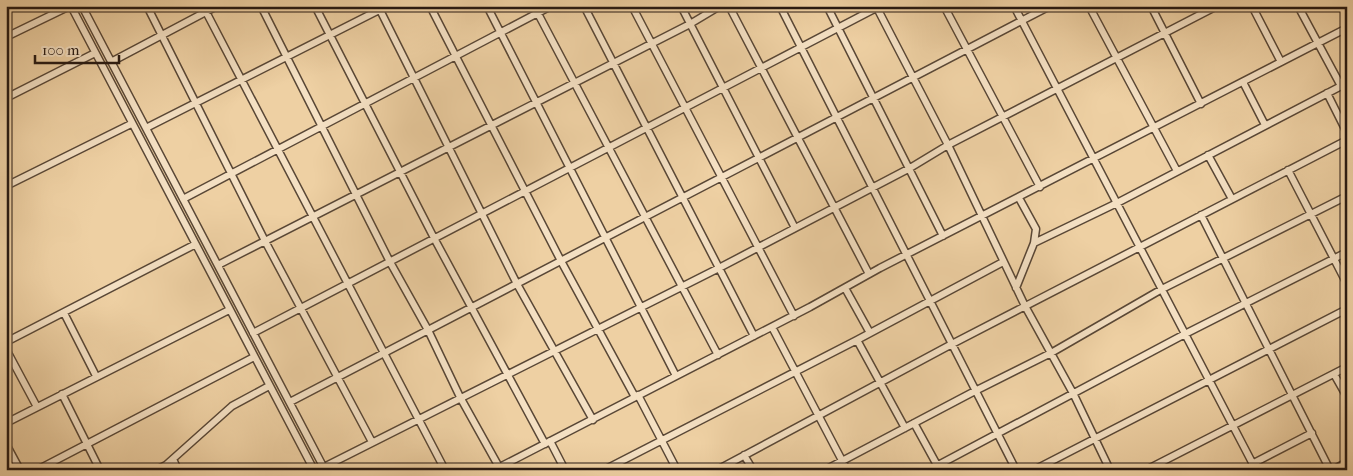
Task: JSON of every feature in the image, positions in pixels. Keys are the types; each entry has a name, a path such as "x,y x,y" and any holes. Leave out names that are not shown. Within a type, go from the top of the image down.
{"street":[{"path":"6,37 71,6 228,310 314,470"},
{"path":"82,6 325,468 372,442 719,268 874,187 948,145 1165,33 1203,9 1217,6"},
{"path":"147,6 266,241 372,442"},
{"path":"111,62 162,35 205,9 217,6"},
{"path":"261,6 390,262 428,330 460,397 502,468 637,396 794,316 907,254 1094,160 1347,28"},
{"path":"315,6 471,308 564,470"},
{"path":"146,128 386,6"},
{"path":"430,6 561,261 677,470"},
{"path":"487,6 676,376"},
{"path":"534,6 644,218 718,355"},
{"path":"183,198 551,6"},
{"path":"584,6 754,336"},
{"path":"632,6 794,316"},
{"path":"681,6 795,228"},
{"path":"218,265 357,195 490,124 690,24 720,6"},
{"path":"729,6 869,274"},
{"path":"780,6 802,47 835,118 874,187 974,391 1016,470"},
{"path":"827,6 943,236"},
{"path":"944,6 1040,187"},
{"path":"1014,6 1254,468 1312,433"},
{"path":"290,402 1050,6"},
{"path":"1089,6 1177,171"},
{"path":"1151,6 1201,104"},
{"path":"1252,6 1281,62"},
{"path":"1034,243 1117,203 1344,84 1317,43 1298,6"},
{"path":"253,333 877,7 948,145 1025,306 1074,395 1110,470"},
{"path":"379,8 517,284 593,420"},
{"path":"205,9 382,354 445,470"},
{"path":"6,98 95,53"},
{"path":"1243,82 1265,125"},
{"path":"1326,93 1347,134"},
{"path":"7,185 131,124"},
{"path":"717,470 1139,246 1347,140"},
{"path":"1208,155 1232,199"},
{"path":"1288,170 1347,284"},
{"path":"824,470 1051,353 1162,289 1347,196"},
{"path":"1016,288 1034,243 1036,229 1019,198"},
{"path":"1201,215 1332,470 1347,462"},
{"path":"6,342 194,245"},
{"path":"929,470 1074,395 1185,334 1347,252"},
{"path":"604,470 857,340 1003,262"},
{"path":"845,288 870,333"},
{"path":"1034,470 1347,308"},
{"path":"6,423 228,310"},
{"path":"64,313 96,376"},
{"path":"772,327 847,470"},
{"path":"857,340 905,428"},
{"path":"6,350 37,407"},
{"path":"37,470 254,357"},
{"path":"1146,470 1292,393 1347,367"},
{"path":"1334,374 1347,398"},
{"path":"156,470 173,459 232,406 269,386"},
{"path":"62,394 100,470"},
{"path":"914,423 938,465"},
{"path":"6,444 20,470"},
{"path":"744,455 753,470"},
{"path":"173,459 178,470"}]}
